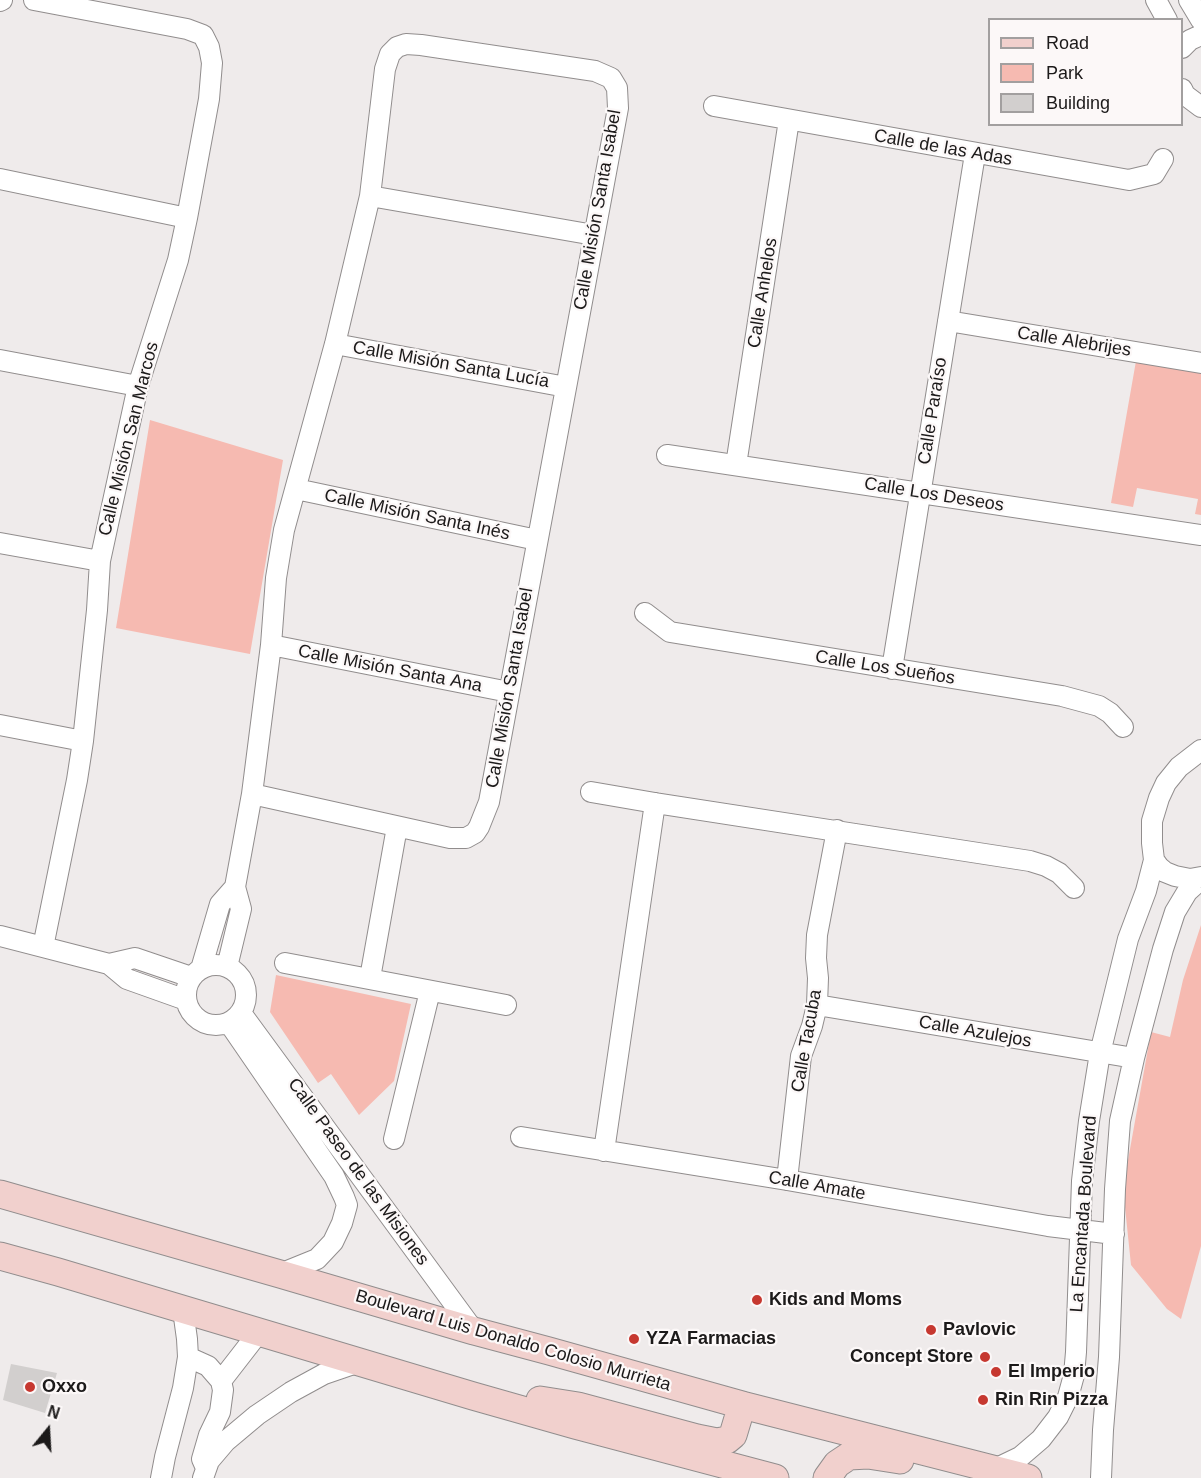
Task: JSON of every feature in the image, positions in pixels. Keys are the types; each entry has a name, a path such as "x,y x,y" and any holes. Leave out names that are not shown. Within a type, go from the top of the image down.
{"main road":[{"name":"Boulevard Luis Donaldo Colosio Murrieta","path":"0,1194 474,1332 742,1405 1028,1478"},
{"path":"0,1256 473,1396 775,1478"},
{"path":"473,1396 527,1398 578,1406 717,1442 727,1440 733,1435 742,1405"},
{"path":"827,1478 837,1464 849,1456 868,1455 936,1467 949,1467 959,1461"}],"street":[{"name":"Calle Misión San Marcos","path":"34,0 187,29 203,35 210,47 212,63 209,99 178,260 138,386 100,561 83,741 43,947"},
{"path":"1156,0 1166,18"},
{"path":"1189,0 1201,20"},
{"path":"1183,47 1190,40 1201,35"},
{"name":"Calle Misión Santa Isabel","path":"227,967 241,909 235,887 252,794 271,645 276,578 284,530 335,344 370,196 385,69 390,54 397,47 406,44 421,45 595,71 611,78 617,88 618,108 489,802 475,833 466,838 450,838 252,794"},
{"path":"1183,91 1201,107"},
{"name":"Calle de las Adas","path":"714,106 1129,180 1154,174 1163,159"},
{"name":"Calle Anhelos","path":"736,465 789,120"},
{"name":"Calle Paraíso","path":"892,669 975,154"},
{"path":"0,179 187,218"},
{"path":"370,196 594,235"},
{"name":"Calle Alebrijes","path":"948,321 1201,363"},
{"name":"Calle Misión Santa Lucía","path":"335,344 566,387"},
{"path":"0,360 138,386"},
{"name":"Calle Los Deseos","path":"667,455 1201,535"},
{"name":"Calle Misión Santa Inés","path":"296,489 537,540"},
{"path":"0,543 100,561"},
{"name":"Calle Los Sueños","path":"645,613 670,632 1072,699 1099,706 1110,713 1123,727"},
{"name":"Calle Misión Santa Ana","path":"271,645 509,692"},
{"path":"0,725 83,741"},
{"name":"La Encantada Boulevard","path":"995,1470 1020,1457 1041,1439 1058,1418 1068,1397 1074,1375 1076,1352 1082,1181 1100,1053 1128,939 1146,891 1154,860 1152,821 1158,798 1179,767 1200,751"},
{"path":"591,792 1030,861 1059,873 1074,888"},
{"path":"604,1150 655,803"},
{"path":"370,978 397,827"},
{"name":"Calle Tacuba","path":"787,1180 801,1056 817,1005 817,935 837,830"},
{"name":"La Encantada Boulevard","path":"1154,860 1159,867 1175,876 1190,879 1201,878"},
{"name":"La Encantada Boulevard","path":"1101,1478 1120,1121 1134,1058 1175,912 1187,892 1201,878"},
{"name":"Calle Misión Santa Isabel","path":"196,973 220,904 235,887"},
{"path":"0,936 109,964 127,979 186,999"},
{"path":"109,964 135,958 196,973"},
{"path":"285,963 506,1005"},
{"path":"210,965 227,967 240,977 245,985 246,1003 235,1018 223,1025 203,1023 189,1010 186,999 187,986 196,973 210,965"},
{"path":"394,1139 430,991"},
{"name":"Calle Azulejos","path":"817,1005 1134,1058"},
{"name":"Calle Paseo de las Misiones","path":"235,1018 334,1176 347,1205 333,1242 317,1259 280,1274"},
{"name":"Calle Paseo de las Misiones","path":"235,1018 474,1332"},
{"name":"Calle Amate","path":"521,1137 787,1180 1048,1226 1113,1234"},
{"path":"161,1478 183,1388 188,1357 183,1310"},
{"path":"221,1381 259,1332"},
{"path":"188,1357 208,1366 221,1381 223,1390 220,1412 209,1435 202,1459 204,1473"},
{"path":"204,1473 209,1461 226,1441 257,1415 291,1392 324,1374 359,1362"}],"green space":[{"path":"1136,361 1201,372 1201,515 1195,514 1198,499 1137,488 1133,507 1111,503"},
{"path":"150,420 283,460 250,654 116,628"},
{"path":"1201,925 1201,1246 1181,1319 1167,1309 1131,1265 1123,1188 1151,1032 1170,1037 1183,980"},
{"path":"276,975 411,1004 394,1081 359,1115 331,1074 318,1083 270,1012"}],"building":[{"name":"Oxxo","path":"11,1364 57,1373 45,1413 3,1400"}],"place":[{"name":"Kids and Moms","path":"757,1300"},
{"name":"Pavlovic","path":"931,1330"},
{"name":"YZA Farmacias","path":"634,1339"},
{"name":"Concept Store","path":"985,1357"},
{"name":"El Imperio","path":"996,1372"},
{"name":"Oxxo","path":"30,1387"},
{"name":"Rin Rin Pizza","path":"983,1400"}]}
